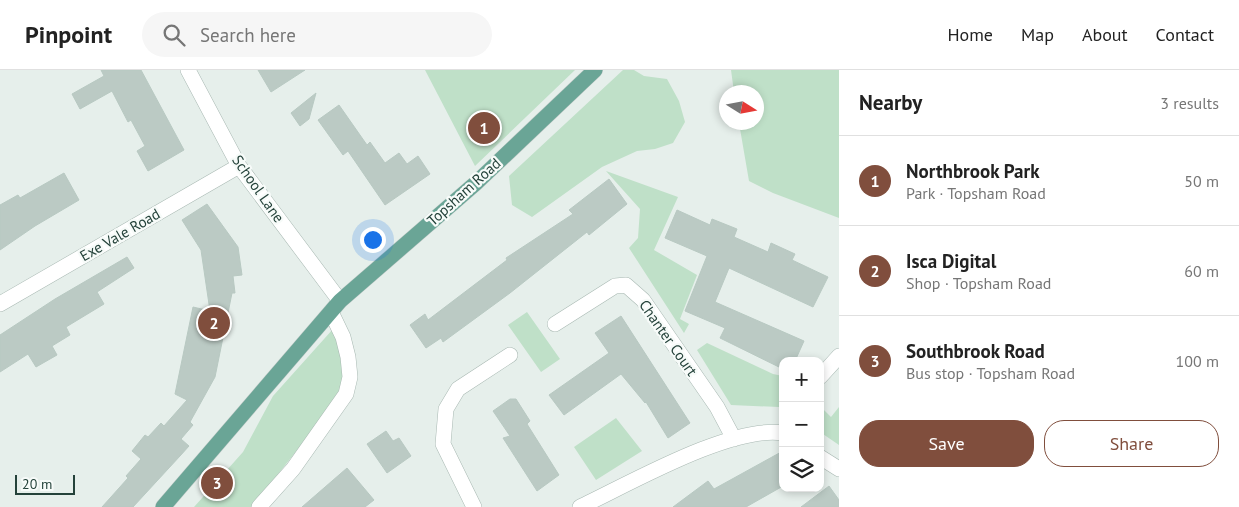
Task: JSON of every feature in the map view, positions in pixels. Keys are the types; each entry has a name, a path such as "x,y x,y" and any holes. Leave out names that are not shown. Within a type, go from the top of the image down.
{"main road":[{"name":"Topsham Road","path":"163,507 335,306 476,184 595,70"}],"street":[{"name":"School Lane","path":"188,70 239,166 335,306"},
{"name":"Exe Vale Road","path":"1,300 239,166"},
{"name":"Chanter Court","path":"555,324 615,286 626,285 644,300 717,407 734,439"},
{"path":"259,507 293,469 346,394 350,377 348,357 335,306"},
{"path":"474,507 443,444 446,409 458,389 510,355"},
{"path":"824,373 839,356"},
{"path":"580,507 675,461 734,439 755,433 779,433"},
{"path":"824,460 839,469"}],"green space":[{"path":"425,70 575,70 475,166"},
{"path":"623,70 634,70 644,76 667,79 679,101 685,122 673,143 655,149 637,151 602,167 532,217 512,205 509,176"},
{"path":"731,70 839,70 839,218 773,193 749,181 740,130 764,130 764,85 733,85"},
{"path":"606,171 678,197 654,250 697,275 680,319 689,324 684,333 629,248 638,238 640,209"},
{"path":"527,312 560,359 541,372 508,325"},
{"path":"333,329 343,354 345,384 332,406 252,507 194,507 243,452 273,396"},
{"path":"707,343 779,375 779,407 731,405 697,350"},
{"path":"839,407 839,445 824,435 824,410 831,417"},
{"path":"616,418 642,451 596,480 574,447"}],"building":[{"path":"101,70 141,70 184,150 148,171 137,151 145,146 131,120 128,122 112,91 80,109 72,94 104,76"},
{"path":"258,70 305,70 271,92"},
{"path":"316,93 309,119 300,126 291,113"},
{"path":"339,105 367,145 370,142 385,163 399,153 407,164 418,156 430,174 385,205 348,151 343,155 318,120"},
{"path":"64,173 79,200 35,226 0,250 0,205 18,195 20,198"},
{"path":"609,179 627,204 589,235 587,232 510,293 443,342 441,338 426,348 410,325 425,314 428,320 507,260 506,258 573,214 569,210"},
{"path":"207,204 238,247 242,275 233,276 235,293 232,293 215,377 190,422 193,425 181,439 189,446 133,507 102,507 128,478 126,476 141,459 132,451 145,435 148,437 161,423 164,426 187,400 175,394 193,307 210,311 201,250 182,220"},
{"path":"677,210 710,225 712,219 737,229 734,237 768,252 771,243 795,254 792,260 828,277 813,307 729,268 715,302 804,341 797,357 779,357 779,367 720,338 725,328 685,311 707,256 665,238"},
{"path":"127,257 134,268 97,292 104,304 66,327 70,335 52,346 57,355 36,367 28,354 0,372 0,335 55,299"},
{"path":"621,316 690,423 668,438 646,402 621,374 564,415 549,395 609,353 595,333"},
{"path":"510,399 516,399 530,421 527,424 559,475 537,491 503,438 510,436 493,411"},
{"path":"386,431 393,441 399,438 411,456 387,473 367,444"},
{"path":"779,453 779,488 746,507 673,507 708,481 714,489"},
{"path":"347,468 374,500 365,507 302,507"},
{"path":"829,486 839,500 839,507 801,507 821,492 824,492"}],"place":[{"name":"Northbrook Park","path":"484,128"},
{"name":"Isca Digital","path":"214,323"},
{"name":"Southbrook Road","path":"217,483"}]}
